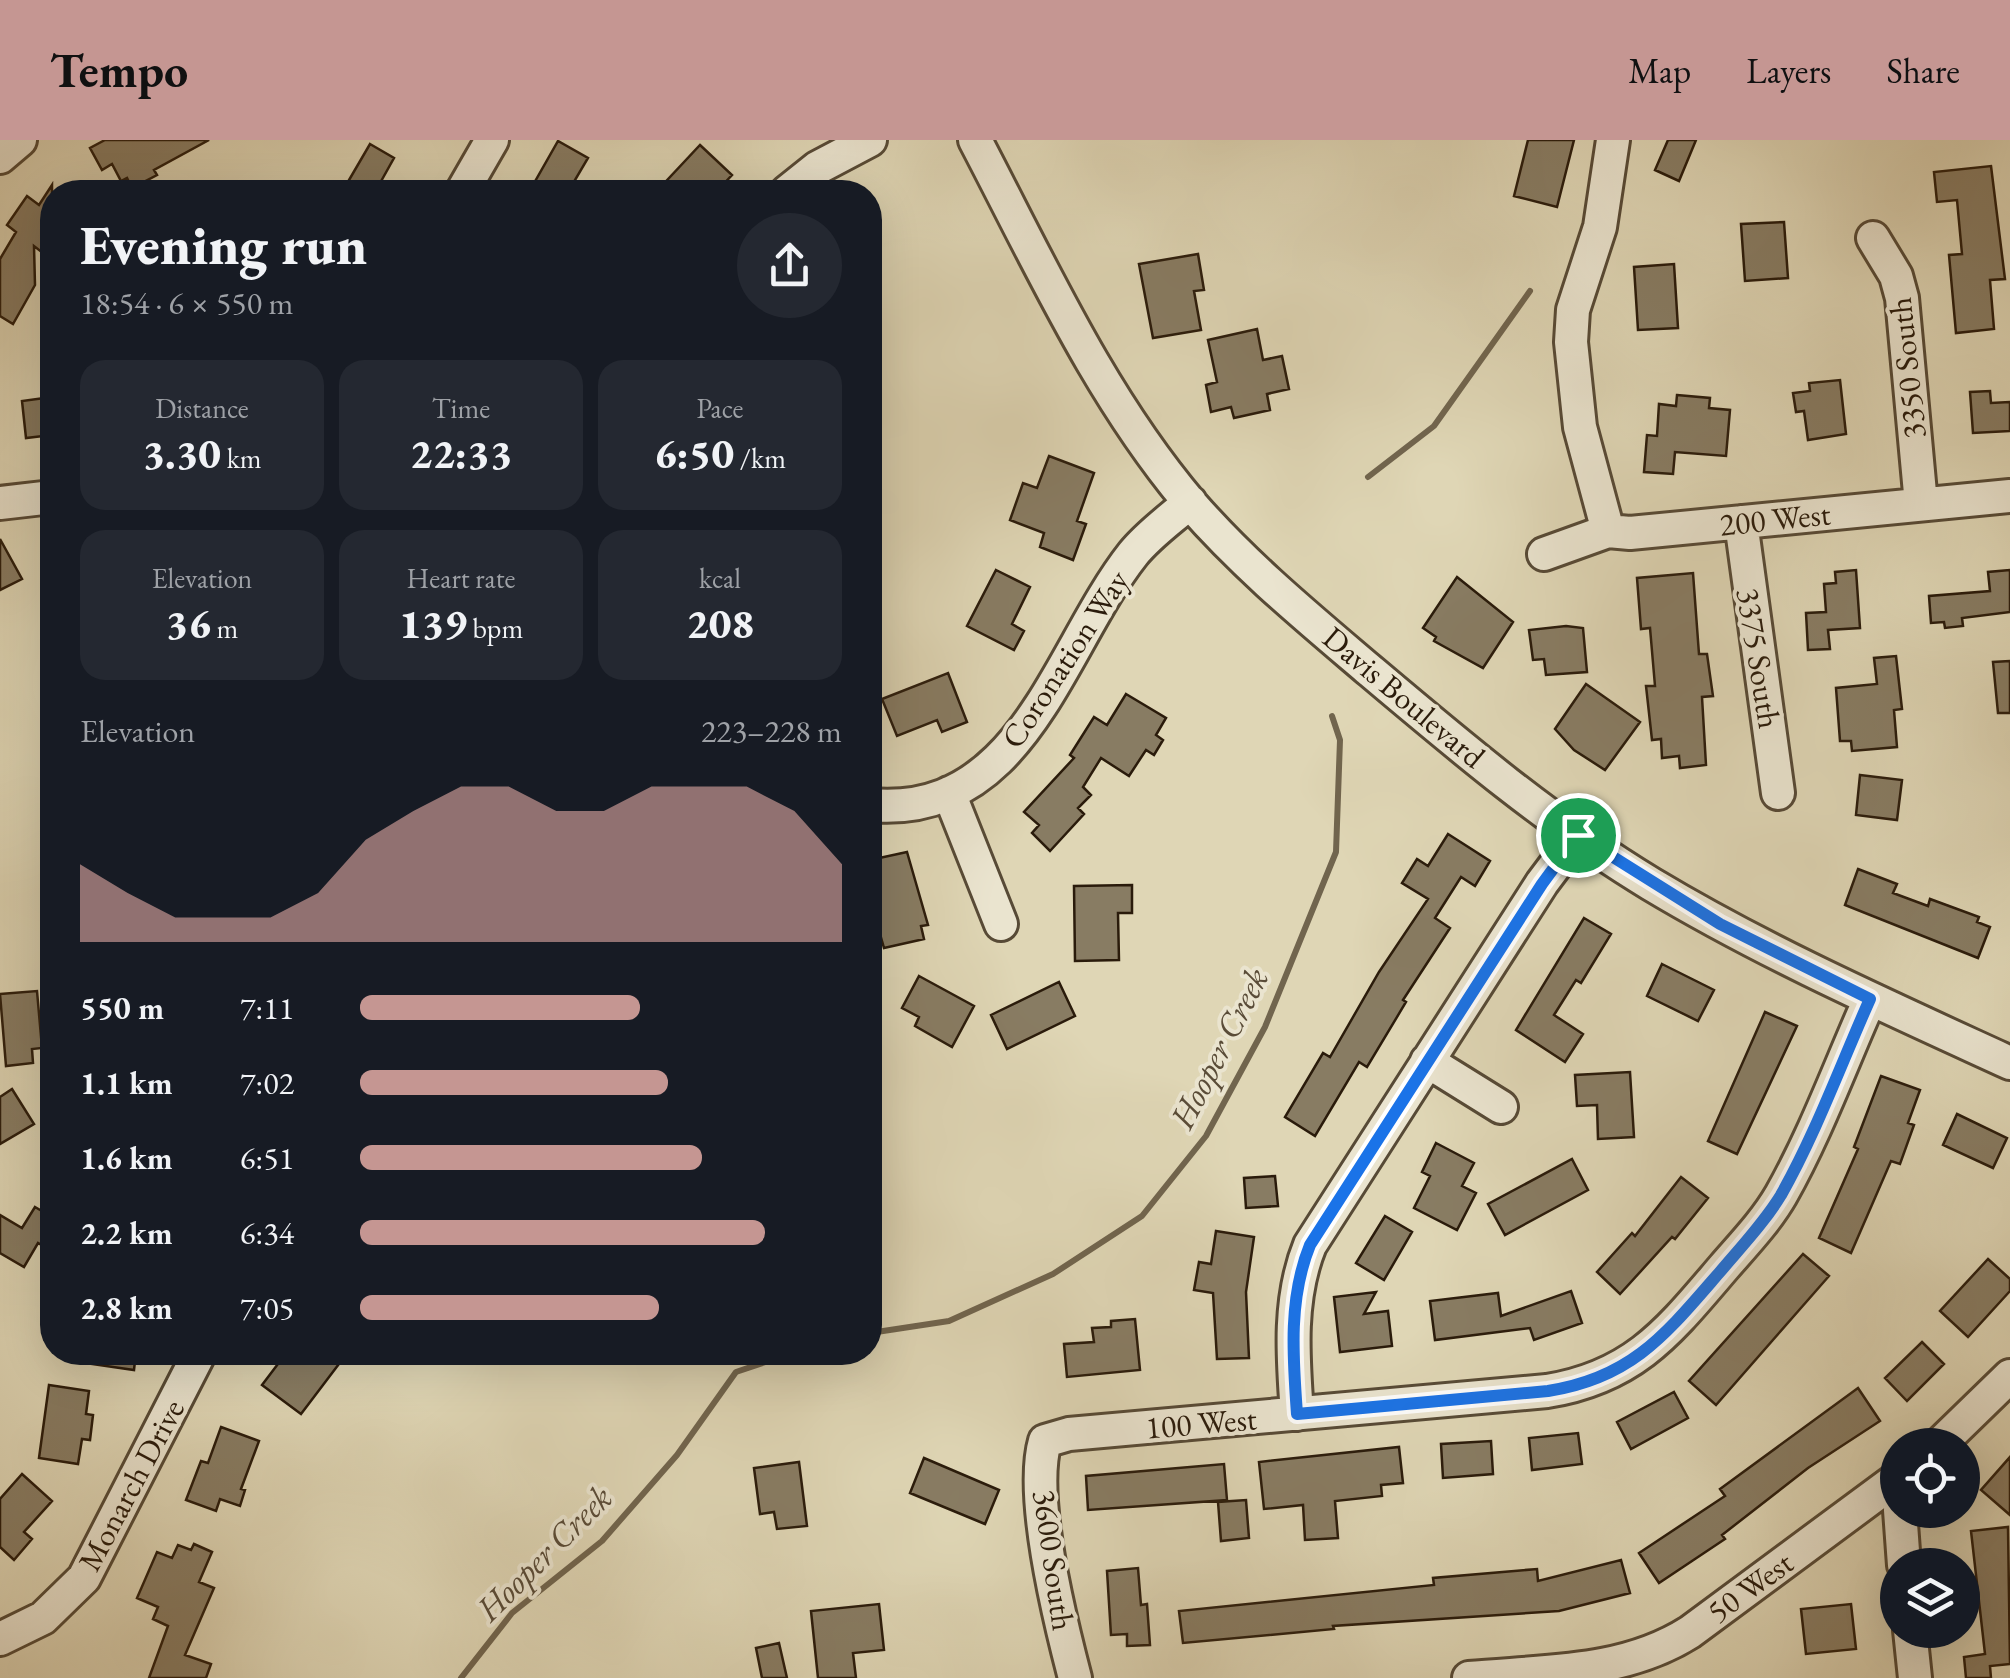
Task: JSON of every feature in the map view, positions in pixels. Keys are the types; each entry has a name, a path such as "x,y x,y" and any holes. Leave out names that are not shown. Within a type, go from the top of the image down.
{"street":[{"path":"0,156 20,140"},
{"path":"469,180 492,140"},
{"path":"802,180 870,140"},
{"name":"Davis Boulevard","path":"975,140 1106,384 1190,502 1254,570 1415,709 1578,835 1720,924 2010,1063"},
{"path":"1608,531 1578,413 1571,342 1573,310 1600,227 1613,140"},
{"name":"3350 South","path":"1873,238 1896,276 1902,298 1921,504"},
{"name":"200 West","path":"1544,554 1608,531 1630,534 2010,496"},
{"name":"Coronation Way","path":"882,805 903,805 949,793 983,774 1024,732 1132,555 1190,502"},
{"name":"3375 South","path":"1740,522 1778,793"},
{"path":"949,793 1000,924"},
{"path":"1297,1414 1294,1312 1302,1262 1320,1226 1578,835"},
{"name":"100 West","path":"1045,1441 1069,1434 1572,1387 1618,1370 1638,1358 1674,1324 1779,1198 1870,999"},
{"path":"1427,1061 1501,1107"},
{"name":"Monarch Drive","path":"0,1639 43,1618 84,1578 193,1365"},
{"path":"1956,1428 2010,1376"},
{"name":"3600 South","path":"1045,1441 1041,1466 1045,1520 1074,1678"},
{"name":"50 West","path":"1469,1678 1616,1664 1662,1665 1690,1632 1880,1492"},
{"path":"1912,1648 1915,1678"}],"building":[{"path":"105,140 209,140 154,170 157,175 147,180 120,180 112,164 102,170 90,148"},
{"path":"1528,140 1574,140 1557,207 1514,196"},
{"path":"1668,140 1696,140 1679,181 1655,170"},
{"path":"558,141 588,158 575,180 536,180"},
{"path":"370,144 394,158 382,180 349,180"},
{"path":"700,145 732,175 727,180 667,180"},
{"path":"1991,166 2005,279 1990,280 1994,329 1956,333 1949,255 1962,254 1957,200 1937,202 1934,172"},
{"path":"27,196 39,205 40,251 34,246 35,285 13,324 0,316 0,259 16,232 7,225"},
{"path":"1784,222 1788,278 1745,281 1741,224"},
{"path":"1198,254 1204,290 1194,291 1201,330 1153,338 1139,264"},
{"path":"1674,264 1678,328 1638,330 1634,267"},
{"path":"1257,329 1263,360 1282,356 1289,389 1267,394 1270,410 1234,418 1231,407 1211,412 1206,385 1217,382 1208,340"},
{"path":"1840,380 1846,434 1808,440 1804,411 1796,412 1793,393 1810,391 1809,383"},
{"path":"1990,391 1991,403 2010,402 2010,431 1973,433 1970,392"},
{"path":"1677,395 1710,398 1709,408 1730,410 1726,456 1675,452 1673,474 1644,472 1647,435 1657,436 1659,404 1676,406"},
{"path":"40,399 40,436 26,438 22,401"},
{"path":"1049,456 1094,473 1077,521 1086,524 1073,560 1040,547 1044,533 1010,520 1023,483 1037,488"},
{"path":"0,539 22,579 0,590"},
{"path":"996,570 1030,587 1012,624 1024,631 1014,650 967,626"},
{"path":"1856,570 1860,628 1828,630 1830,649 1808,650 1806,613 1826,612 1824,584 1836,583 1835,572"},
{"path":"2010,570 2010,612 1962,618 1963,626 1945,628 1944,622 1931,623 1929,596 1990,591 1988,572"},
{"path":"1693,573 1699,654 1707,654 1713,696 1702,697 1706,765 1680,768 1679,756 1662,758 1661,739 1652,740 1646,686 1655,686 1650,628 1641,629 1637,578"},
{"path":"1457,577 1513,622 1483,668 1434,641 1436,637 1423,628"},
{"path":"1583,628 1587,672 1546,675 1544,659 1533,660 1529,630"},
{"path":"1896,656 1902,709 1894,710 1897,747 1852,751 1851,741 1840,741 1836,688 1877,684 1874,658"},
{"path":"2010,661 2010,713 1998,713 1993,662"},
{"path":"948,673 967,722 942,732 937,720 897,736 882,699"},
{"path":"1586,684 1640,722 1605,770 1574,750 1555,729"},
{"path":"1126,694 1166,718 1156,735 1163,740 1154,755 1146,750 1129,776 1101,758 1083,787 1091,795 1078,808 1084,814 1050,851 1032,833 1039,825 1024,812 1074,758 1070,755 1094,717 1107,725"},
{"path":"1860,775 1902,780 1897,820 1856,815"},
{"path":"1448,834 1490,861 1475,886 1461,877 1435,918 1450,928 1403,1000 1406,1002 1367,1067 1359,1062 1315,1136 1285,1117 1323,1053 1330,1057 1379,972 1428,899 1402,883 1417,859 1428,866"},
{"path":"907,852 928,925 921,926 924,939 884,948 882,857"},
{"path":"1858,869 1897,884 1893,893 1928,906 1930,899 1979,917 1977,922 1990,927 1978,958 1845,905"},
{"path":"1132,885 1132,913 1118,913 1119,960 1075,961 1074,886"},
{"path":"1584,918 1611,934 1581,983 1576,980 1554,1015 1583,1034 1565,1062 1516,1030"},
{"path":"1662,964 1714,990 1698,1021 1647,996"},
{"path":"919,976 974,1006 952,1047 915,1026 919,1017 902,1008"},
{"path":"1059,982 1075,1016 1007,1049 991,1015"},
{"path":"37,991 40,1048 32,1049 33,1063 6,1066 0,994"},
{"path":"1765,1012 1797,1026 1737,1154 1708,1141"},
{"path":"1630,1072 1634,1137 1598,1139 1597,1105 1577,1106 1575,1075"},
{"path":"1881,1076 1920,1090 1908,1123 1914,1125 1900,1164 1891,1161 1851,1253 1819,1238 1858,1149 1854,1147"},
{"path":"12,1089 34,1124 0,1144 0,1097"},
{"path":"1957,1114 2007,1138 1993,1168 1943,1145"},
{"path":"1436,1143 1474,1163 1462,1186 1476,1193 1457,1230 1414,1208 1430,1176 1422,1172"},
{"path":"1572,1159 1588,1190 1505,1235 1488,1204"},
{"path":"1275,1176 1278,1206 1246,1208 1244,1178"},
{"path":"1681,1177 1708,1198 1675,1239 1672,1237 1620,1294 1597,1272 1632,1233 1635,1236"},
{"path":"35,1207 40,1210 40,1244 24,1267 0,1253 0,1215 22,1228"},
{"path":"1385,1216 1412,1232 1384,1280 1356,1263"},
{"path":"1216,1231 1254,1237 1246,1292 1249,1358 1217,1359 1213,1293 1194,1290 1199,1262 1211,1264"},
{"path":"1803,1254 1829,1276 1716,1405 1689,1381"},
{"path":"1988,1259 2010,1279 2010,1291 1968,1337 1940,1311"},
{"path":"1571,1291 1582,1323 1534,1340 1530,1328 1435,1340 1430,1301 1498,1293 1501,1316"},
{"path":"1376,1292 1364,1314 1388,1311 1392,1346 1340,1352 1334,1297"},
{"path":"1135,1319 1140,1370 1067,1377 1064,1344 1094,1342 1092,1328"},
{"path":"1922,1342 1944,1364 1907,1401 1885,1378"},
{"path":"99,1365 135,1365 134,1370"},
{"path":"277,1365 338,1365 301,1414 262,1385"},
{"path":"49,1385 89,1391 86,1414 93,1415 90,1440 82,1439 78,1464 39,1458"},
{"path":"1858,1388 1880,1421 1808,1468 1722,1535 1725,1539 1659,1583 1639,1553 1725,1496 1720,1489"},
{"path":"1674,1392 1688,1418 1631,1449 1617,1422"},
{"path":"221,1427 259,1441 241,1489 245,1490 240,1506 220,1499 216,1511 186,1500 201,1461 208,1463"},
{"path":"1578,1433 1582,1464 1532,1470 1529,1438"},
{"path":"1491,1441 1493,1474 1443,1478 1441,1444"},
{"path":"1399,1447 1403,1483 1381,1485 1382,1496 1335,1501 1338,1538 1305,1540 1303,1505 1264,1509 1259,1462"},
{"path":"2010,1457 2010,1515 1981,1490"},
{"path":"924,1458 999,1490 985,1524 910,1493"},
{"path":"799,1462 807,1526 777,1529 774,1512 760,1514 754,1468"},
{"path":"1224,1464 1227,1500 1088,1510 1086,1476"},
{"path":"22,1474 52,1501 24,1532 32,1539 14,1560 0,1547 0,1499"},
{"path":"1246,1500 1249,1538 1221,1541 1218,1502"},
{"path":"2008,1527 2010,1664 1990,1666 1991,1678 1966,1678 1964,1657 1985,1654 1980,1548 1973,1548 1971,1531"},
{"path":"194,1544 212,1552 199,1582 214,1588 185,1655 211,1664 206,1678 149,1678 168,1626 153,1619 158,1607 137,1598 157,1552 172,1558 178,1545 191,1550"},
{"path":"1621,1560 1630,1593 1559,1611 1333,1626 1334,1629 1183,1643 1179,1611 1434,1585 1433,1578 1537,1569 1538,1581"},
{"path":"1138,1568 1141,1605 1147,1604 1150,1645 1127,1646 1127,1634 1111,1635 1107,1571"},
{"path":"879,1604 884,1650 853,1653 856,1678 818,1678 811,1611"},
{"path":"1851,1604 1856,1649 1806,1654 1801,1609"},
{"path":"779,1643 787,1678 762,1678 756,1648"}],"waterway":[{"name":"Hooper Creek","path":"1368,477 1434,426 1530,291"},
{"name":"Hooper Creek","path":"882,1331 949,1321 1053,1274 1142,1216 1206,1136 1265,1027 1336,852 1340,740 1332,716"},
{"name":"Hooper Creek","path":"461,1678 512,1613 602,1541 677,1455 736,1372 757,1365"}],"route":[{"path":"1578,835 1647,882 1720,924 1870,999 1790,1177 1762,1223 1658,1342 1618,1370 1572,1387 1548,1391 1297,1414 1294,1312 1302,1262 1310,1245 1542,884 1578,835"}]}
